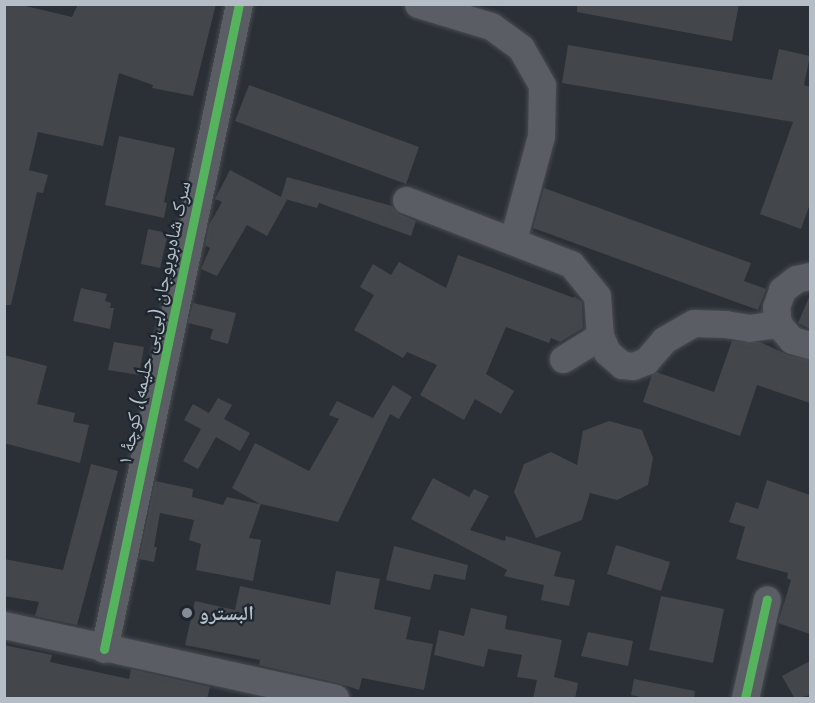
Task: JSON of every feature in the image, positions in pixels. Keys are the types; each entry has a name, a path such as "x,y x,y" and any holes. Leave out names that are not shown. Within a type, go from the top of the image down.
{"street":[{"name":"سرک شاه‌بوبوجان (بی‌بی حلیمه)، کوچۀ ۱","path":"104,649 239,4"},
{"path":"418,4 491,26 521,48 542,85 541,136 513,240"},
{"path":"406,200 571,264 597,296 600,336 607,352 622,364 633,366 646,361 664,340 694,324 749,328 778,324"},
{"path":"810,276 796,279 782,290 776,307 778,324 792,340 810,345"},
{"path":"563,359 600,336"},
{"path":"745,699 767,599"},
{"path":"4,625 335,699"}],"building":[{"path":"4,4 17,4 72,17 78,4 216,4 193,96 152,88 153,85 119,73 103,146 38,132 29,170 48,175 43,193 37,192 11,305 4,305"},
{"path":"577,4 739,4 732,41 577,12"},
{"path":"568,45 772,80 779,49 810,56 804,85 810,87 810,204 801,229 760,214 793,122 562,83"},
{"path":"249,85 419,147 406,184 235,121"},
{"path":"119,136 175,148 164,202 167,203 164,218 105,205"},
{"path":"230,170 281,197 287,177 392,206 400,214 416,221 411,236 319,203 317,208 285,199 287,200 267,236 247,225 217,276 201,269 210,248 205,245 209,225 222,202 215,199"},
{"path":"544,188 751,263 744,281 766,289 758,310 533,228"},
{"path":"148,229 168,233 160,268 141,264"},
{"path":"458,255 574,298 574,296 582,302 583,328 560,342 551,338 549,343 506,327 486,374 514,391 501,414 475,399 464,420 420,395 437,365 407,352 403,358 354,330 374,295 360,287 373,264 391,275 399,262 446,288"},
{"path":"81,288 107,294 105,301 111,303 110,308 114,308 110,329 73,321"},
{"path":"810,295 810,329 798,323"},
{"path":"193,303 236,313 228,344 210,339 213,329 188,323"},
{"path":"732,341 760,342 788,355 810,360 810,403 757,385 740,436 643,402 652,375 656,372 714,392"},
{"path":"114,342 144,347 139,375 108,370"},
{"path":"4,355 47,366 37,404 75,413 73,422 89,425 80,463 4,443"},
{"path":"393,385 412,397 399,419 390,414 338,522 261,504 249,538 261,540 253,581 196,570 201,544 189,540 194,520 160,513 154,547 157,547 154,562 139,559 155,481 193,489 192,497 223,505 227,497 260,504 232,488 255,443 309,471 339,419 329,415 337,401 373,418"},
{"path":"218,398 232,405 224,419 250,433 240,451 216,437 198,469 183,461 201,429 184,420 193,404 209,413"},
{"path":"609,421 642,430 653,458 648,485 617,500 590,493 582,520 536,538 514,492 524,464 551,452 577,465 583,431"},
{"path":"91,464 118,471 77,625 35,616 39,602 4,596 4,559 63,570"},
{"path":"433,478 469,497 474,489 489,496 470,530 505,541 506,536 561,552 554,576 575,580 569,606 541,600 544,585 504,576 507,570 411,519"},
{"path":"767,480 810,495 810,634 778,623 791,580 787,578 788,573 736,559 745,527 729,522 736,502 758,509"},
{"path":"616,545 670,562 661,591 607,574"},
{"path":"394,546 468,565 465,580 434,574 430,590 386,580"},
{"path":"336,571 380,579 374,609 411,617 406,639 433,644 424,690 362,678 359,690 259,665 260,660 185,645 195,601 235,610 240,586 330,605"},
{"path":"661,596 724,609 713,663 649,650"},
{"path":"471,608 507,616 505,629 562,640 554,677 578,683 575,699 533,699 537,680 517,677 522,655 488,649 484,667 434,655 439,630 464,636"},
{"path":"588,632 633,641 628,666 581,656"},
{"path":"4,645 52,655 50,662 129,679 131,669 210,687 207,699 4,699"},
{"path":"810,661 810,695 795,699 782,676"},
{"path":"634,679 695,691 694,699 650,699 631,695"}],"cycle path":[{"path":"104,649 239,4"},
{"path":"745,698 767,599"}],"place":[{"name":"البسترو","path":"187,613"}]}
